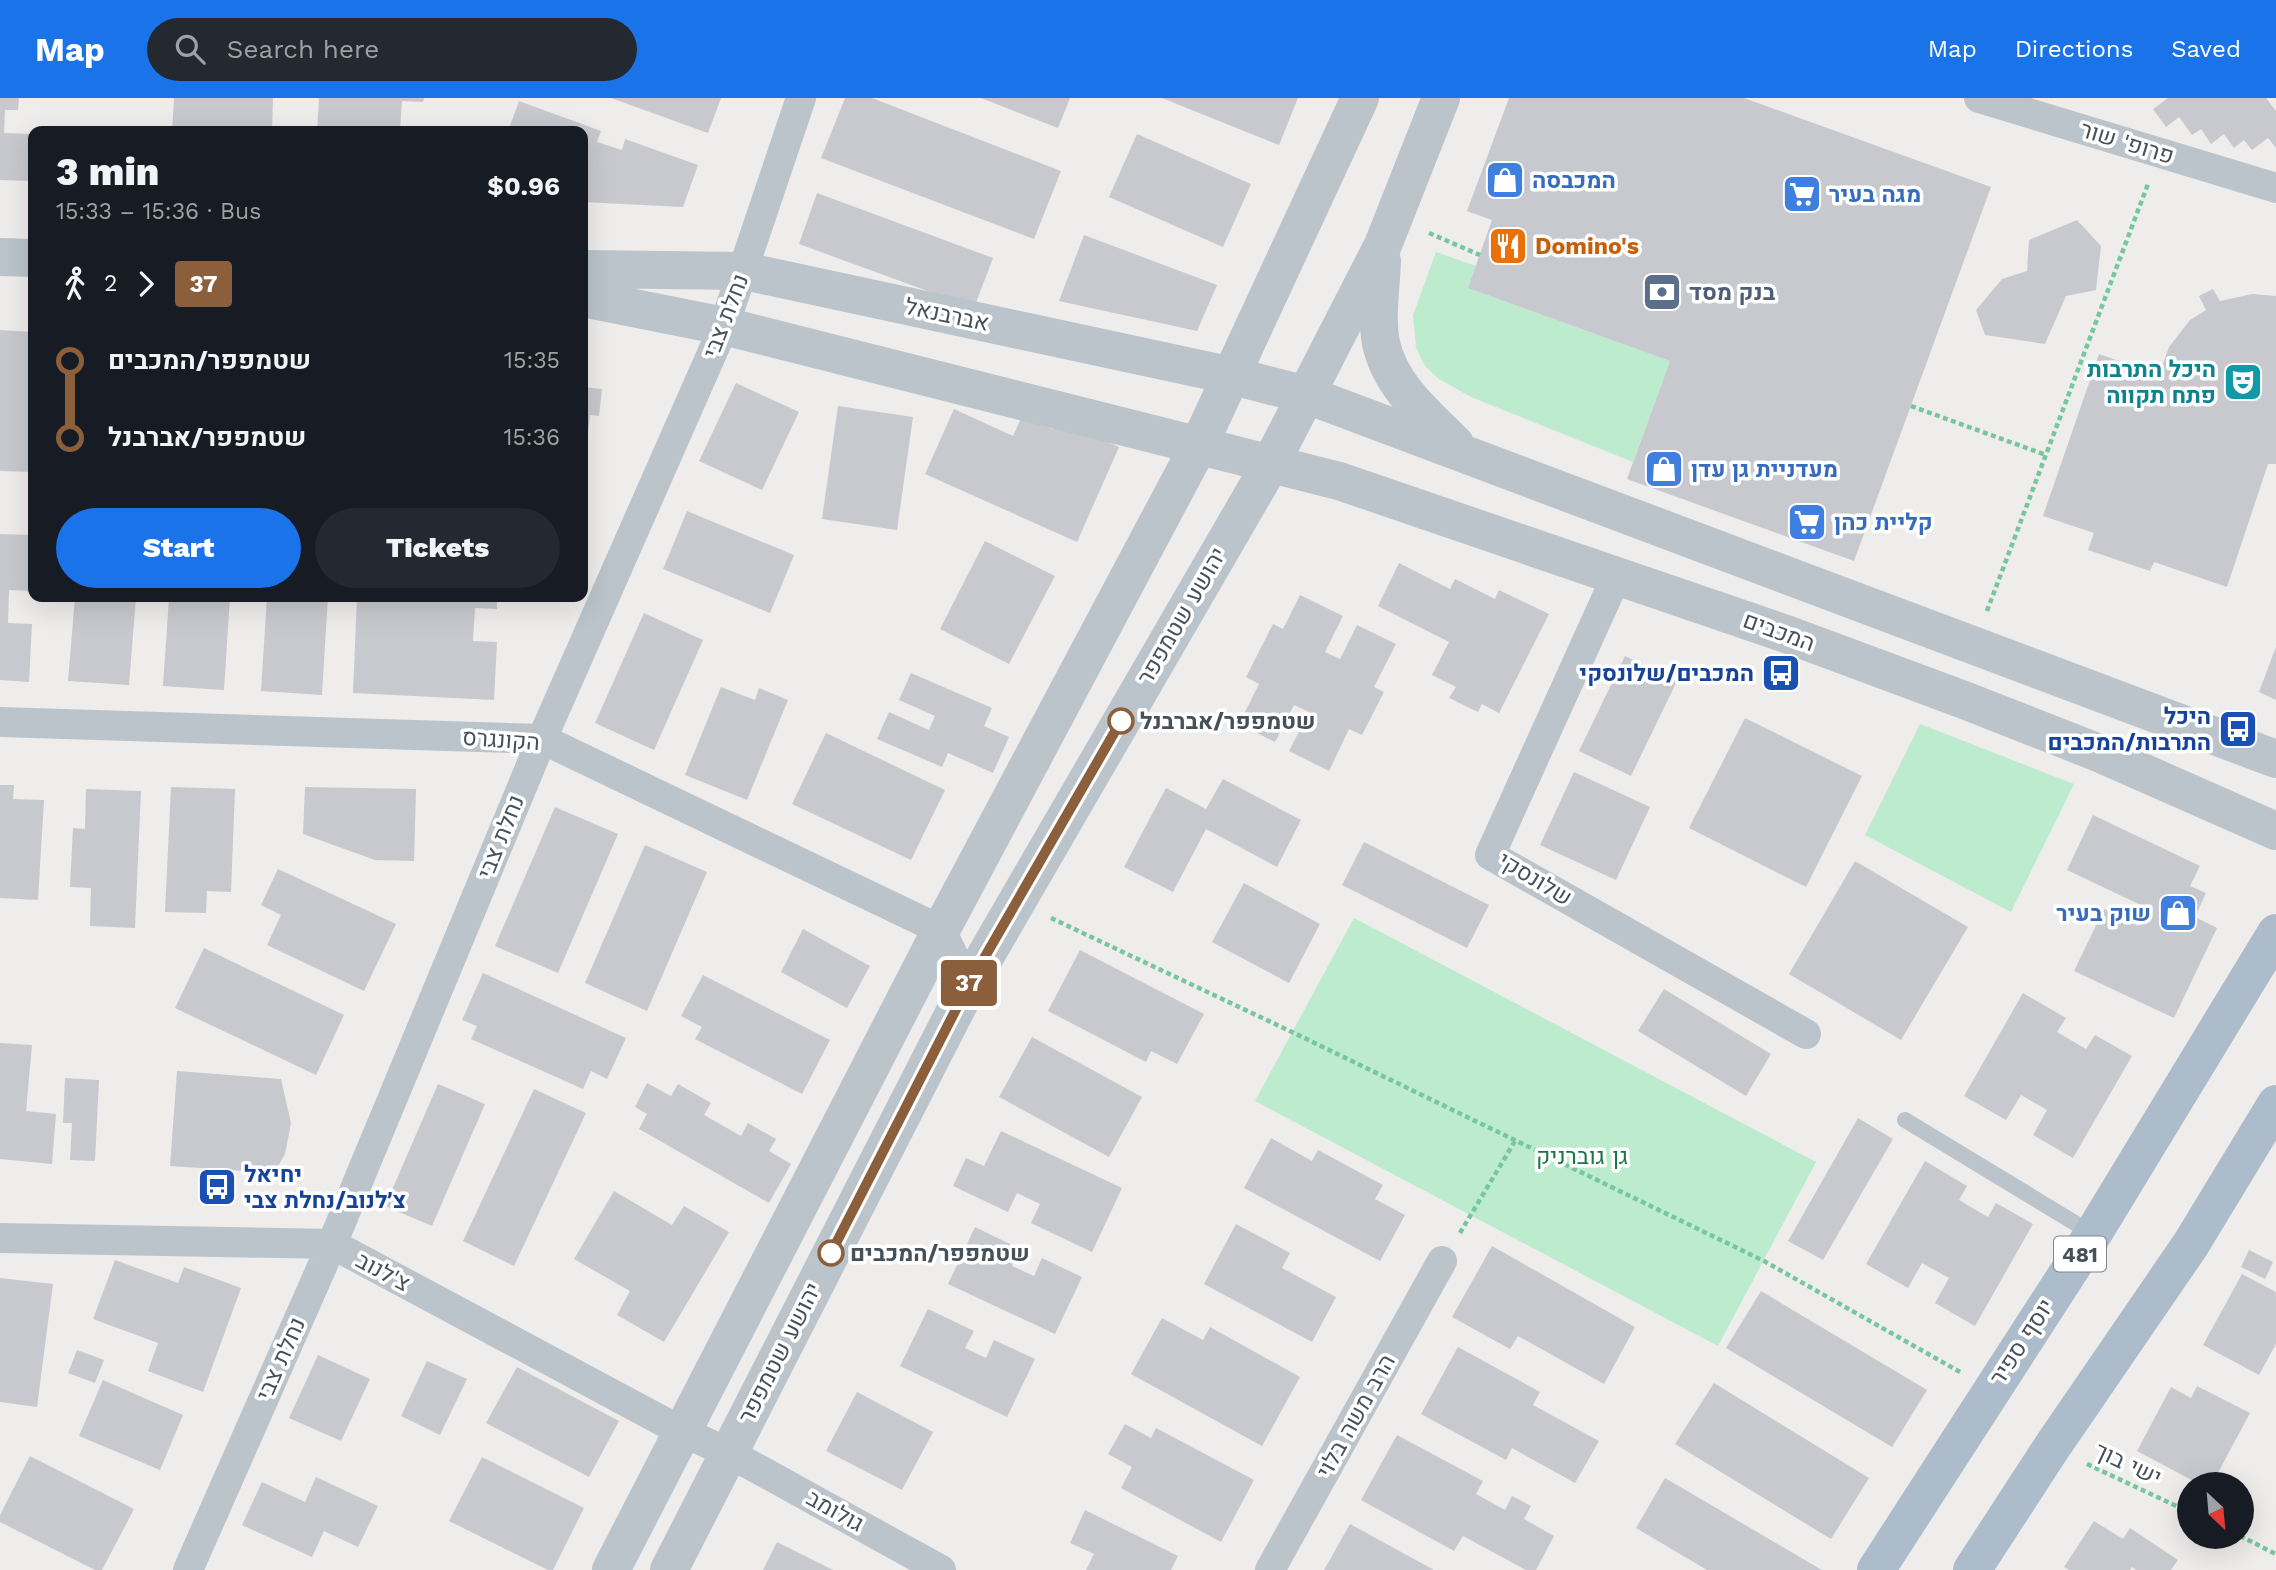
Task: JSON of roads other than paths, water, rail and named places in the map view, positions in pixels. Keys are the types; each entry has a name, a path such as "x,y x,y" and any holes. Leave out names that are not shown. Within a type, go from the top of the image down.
{"main road":[{"name":"יוסף ספיר","path":"1876,1570 2094,1234 2276,933"},
{"path":"1972,1570 2052,1447 2191,1244 2276,1104"}],"street":[{"name":"נחלת צבי","path":"188,1570 332,1244 541,739 724,326 801,98"},
{"path":"611,1570 941,930 1199,446 1360,98"},
{"name":"יהושע שטמפפר","path":"669,1570 968,986 1270,466 1388,231 1440,98"},
{"name":"פרופ' שור","path":"1979,98 2276,188"},
{"path":"1388,231 1379,319 1382,345 1391,370 1410,400 1467,455"},
{"path":"0,257 28,258"},
{"name":"אברבנאל","path":"588,269 744,271 1233,376 1307,395"},
{"path":"588,299 724,326 1270,466"},
{"path":"1307,395 2276,759"},
{"name":"המכבים","path":"1270,466 1339,481 1789,635 2099,753 2276,831"},
{"name":"שלונסקי","path":"1617,575 1490,855 1806,1034"},
{"name":"הקונגרס","path":"0,722 541,739 941,930"},
{"path":"941,930 968,986"},
{"name":"צ'לנוב","path":"0,1238 332,1244 681,1432 729,1452"},
{"name":"הרב משה בלוי","path":"1270,1570 1442,1261"},
{"name":"גולומב","path":"729,1452 941,1570"}],"lane":[{"path":"1905,1120 2094,1234"}],"place":[{"name":"המכבסה","path":"1505,180"},
{"name":"מגה בעיר","path":"1802,194"},
{"name":"Domino's","path":"1508,246"},
{"name":"בנק מסד","path":"1662,292"},
{"name":"היכל התרבות פתח תקווה","path":"2243,382"},
{"name":"מעדניית גן עדן","path":"1664,469"},
{"name":"קליית כהן","path":"1807,522"},
{"name":"המכבים/שלונסקי","path":"1781,673"},
{"name":"שטמפפר/אברבנל","path":"1121,721"},
{"name":"היכל התרבות/המכבים","path":"2238,729"},
{"name":"שוק בעיר","path":"2178,913"},
{"name":"יחיאל צ׳לנוב/נחלת צבי","path":"217,1187"},
{"name":"שטמפפר/המכבים","path":"831,1253"}],"park label":[{"name":"גן גוברניק","path":"1582,1156"}]}
